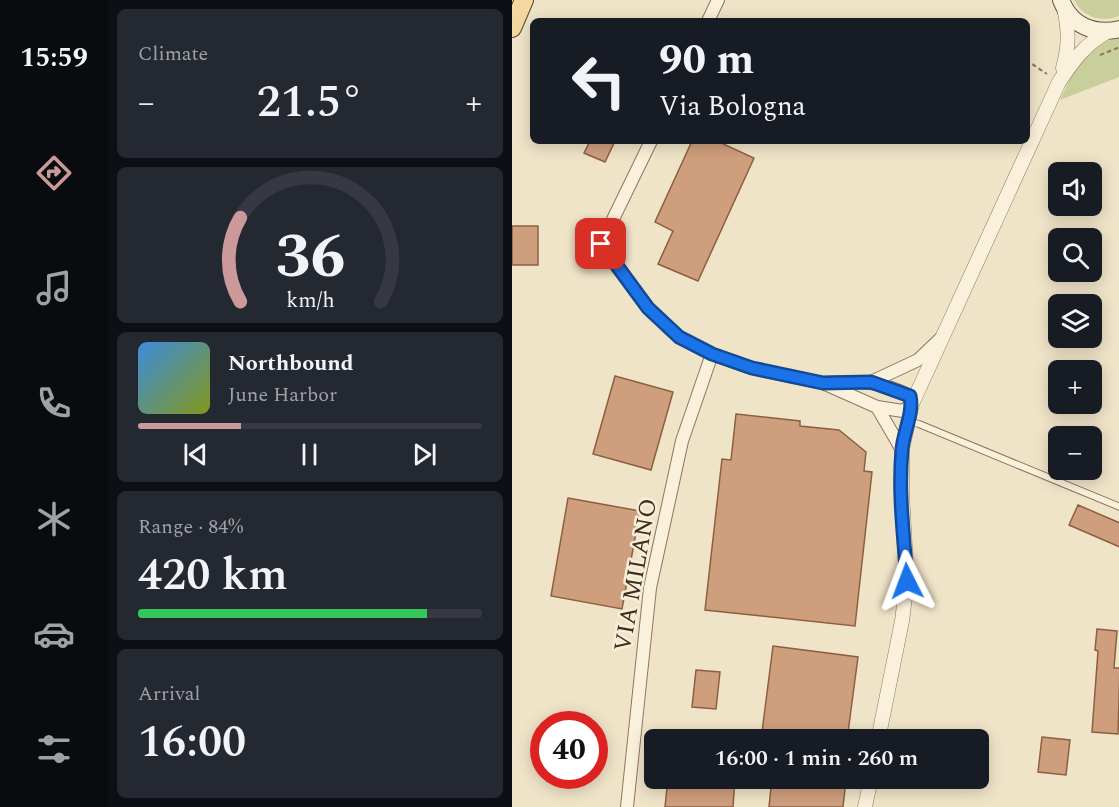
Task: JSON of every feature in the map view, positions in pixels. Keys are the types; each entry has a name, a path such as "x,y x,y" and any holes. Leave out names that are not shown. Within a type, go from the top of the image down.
{"main road":[{"path":"512,28 524,0"},
{"path":"1063,4 1072,18 1082,26 1094,31 1113,31"}],"street":[{"path":"709,18 718,0"},
{"path":"1060,82 1068,44 1068,29 1063,4"},
{"path":"880,729 902,621 907,581 902,450 912,404 1060,82 1078,54 1095,39 1113,31"},
{"path":"650,144 601,244 648,308 679,337 712,354 752,368 823,383 877,408 903,411 912,404"},
{"path":"871,382 918,360 941,338"},
{"name":"VIA MILANO","path":"627,807 650,588 682,441 712,354"},
{"path":"823,383 871,382 910,396 912,404"},
{"path":"877,408 902,450"},
{"path":"865,807 869,789"}],"lane":[{"path":"907,421 919,423 1120,507"}],"path":[{"path":"1030,63 1060,82"}],"green space":[{"path":"1074,0 1119,0 1119,16 1106,19 1093,17 1082,11"},
{"path":"1119,38 1119,77 1060,100 1075,68 1087,52 1106,41"}],"building":[{"path":"588,144 614,144 605,162 584,153"},
{"path":"691,144 724,144 754,158 698,281 658,264 673,231 655,222"},
{"path":"512,226 538,226 538,265 512,265"},
{"path":"615,376 673,392 651,470 593,454"},
{"path":"736,414 800,421 800,426 839,430 866,452 864,471 872,472 855,626 705,610 722,459 731,460"},
{"path":"568,498 640,511 622,609 551,596"},
{"path":"1078,505 1120,523 1120,547 1069,525"},
{"path":"1097,629 1117,631 1114,668 1120,668 1118,734 1092,732 1098,651 1095,650"},
{"path":"773,646 858,657 848,729 762,729"},
{"path":"696,670 720,672 716,709 692,707"},
{"path":"1042,737 1070,740 1066,775 1038,772"},
{"path":"667,789 734,789 733,807 665,807"},
{"path":"771,789 845,789 843,807 769,807"}],"route":[{"path":"601,244 648,308 679,337 712,354 752,368 823,383 871,382 910,396 912,404 902,450 901,471 907,581"}]}
